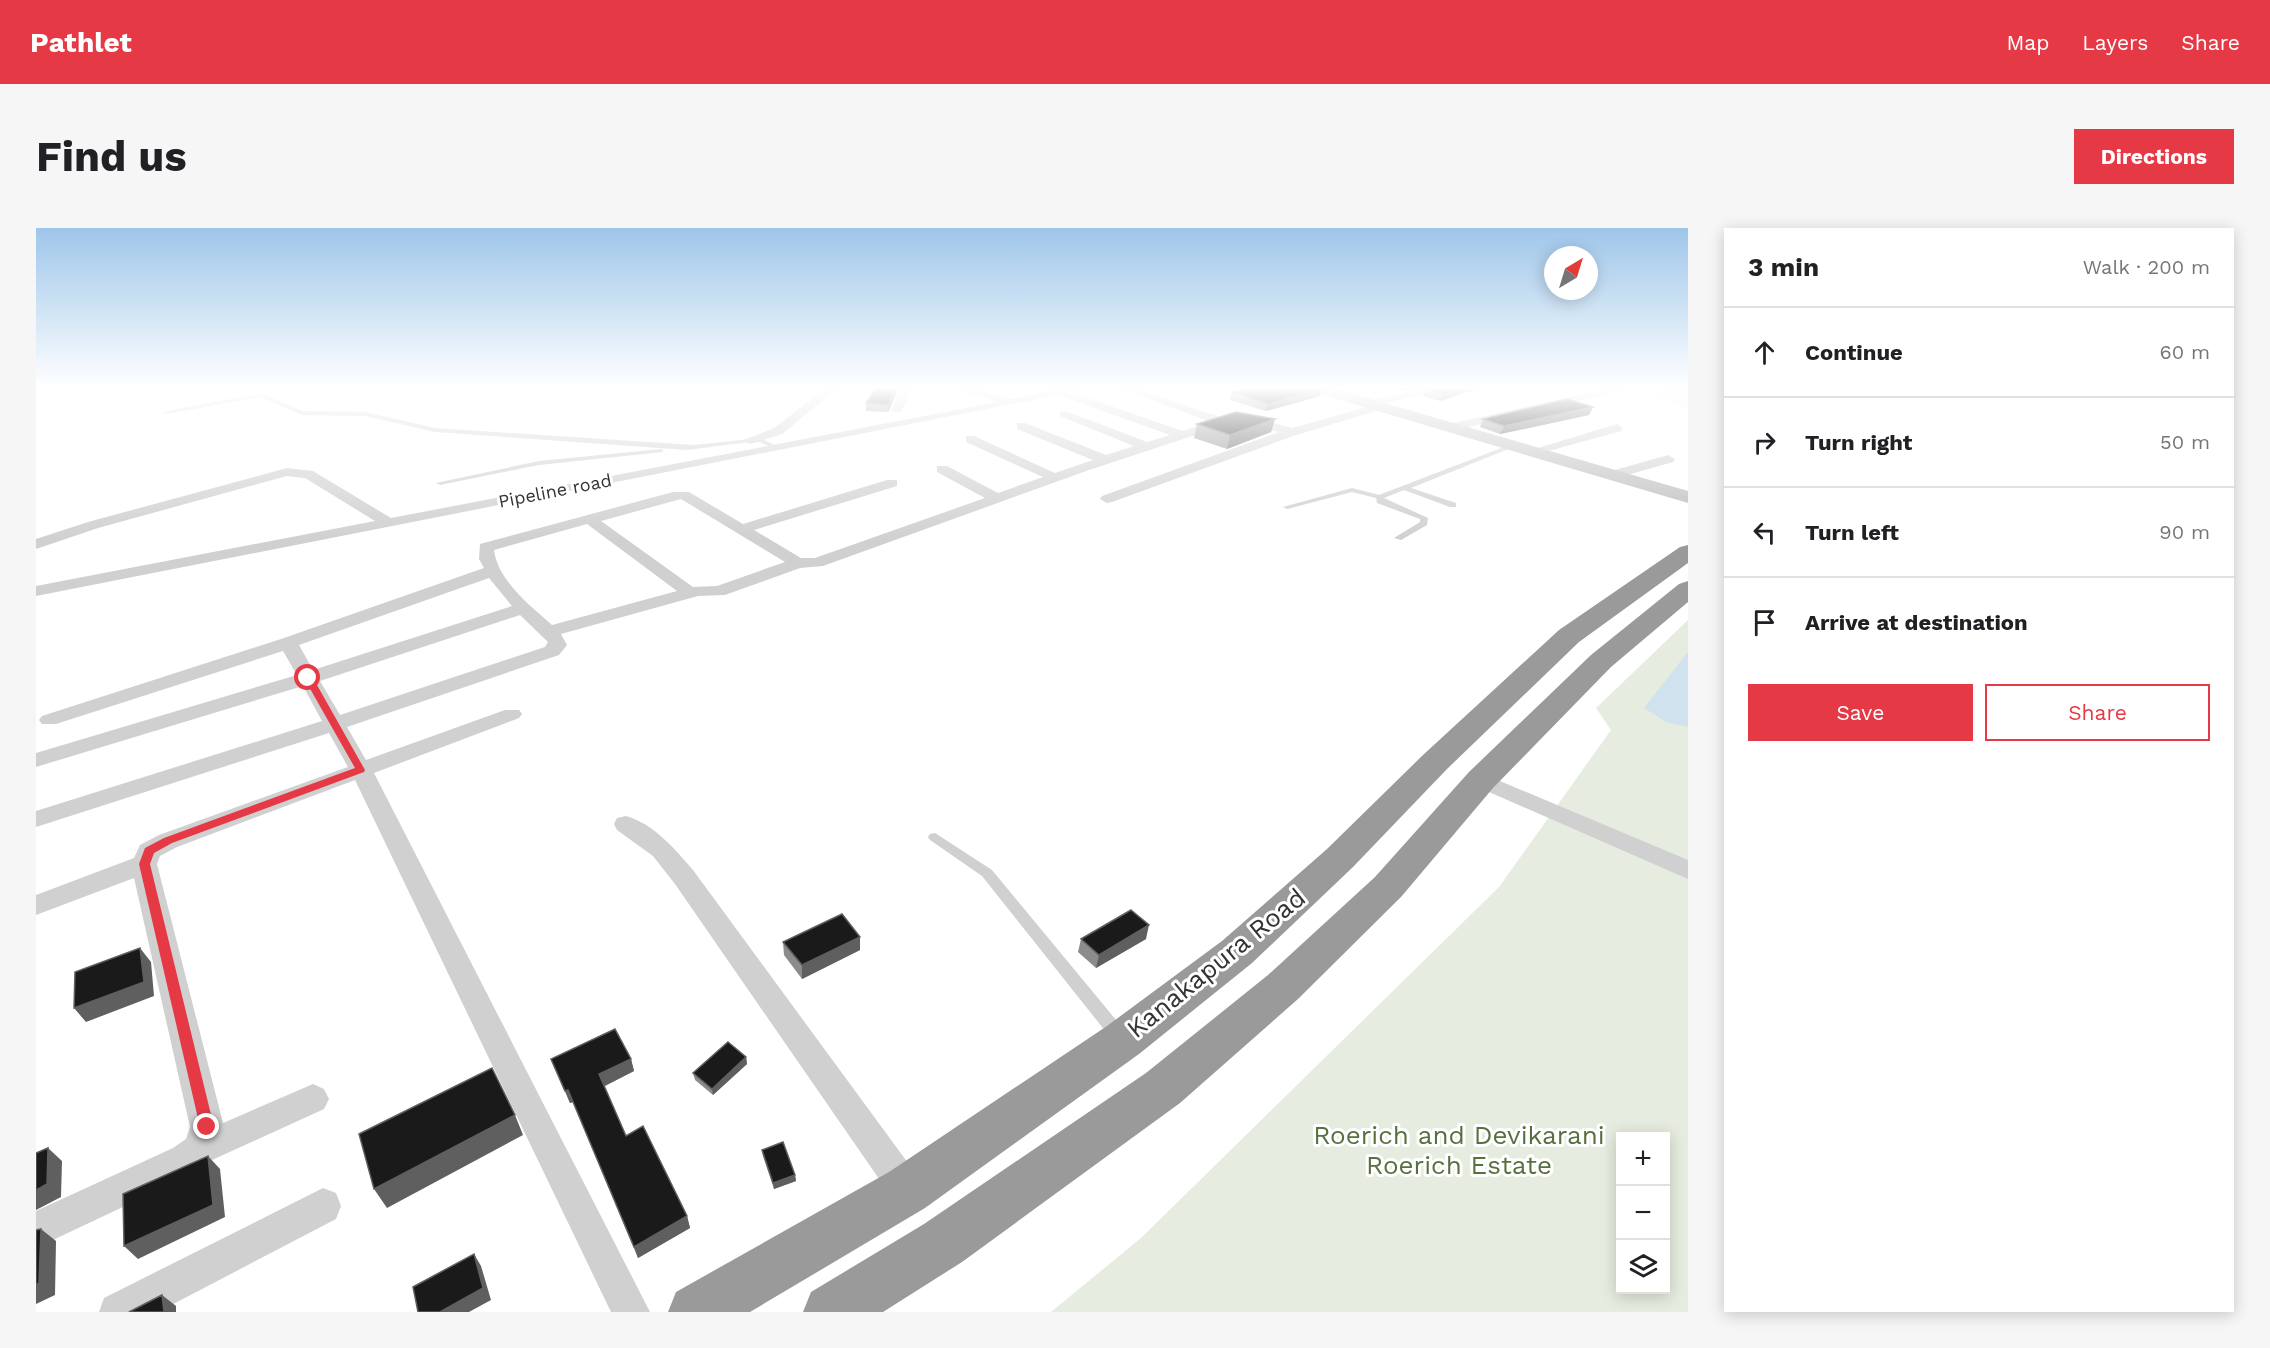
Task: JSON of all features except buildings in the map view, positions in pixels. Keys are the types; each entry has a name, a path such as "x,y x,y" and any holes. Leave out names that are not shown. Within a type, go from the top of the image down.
{"highway":[{"name":"Kanakapura Road","path":"696,1312 907,1190 1123,1040 1237,952 1341,858 1434,762 1569,636 1688,552"},
{"path":"831,1312 943,1243 1163,1088 1283,987 1388,887 1481,780 1601,661 1688,589"}],"street":[{"path":"750,440 754,439"},
{"name":"Pipeline road","path":"36,591 826,439"},
{"path":"1052,439 1106,460"},
{"path":"1126,439 1147,447"},
{"path":"548,632 690,593 719,591 798,563 817,563 1172,439"},
{"path":"1107,499 1274,439"},
{"path":"1492,439 1688,497"},
{"path":"1534,451 1579,439"},
{"path":"970,440 1056,478"},
{"path":"1613,475 1668,459"},
{"path":"671,468 666,491 672,496"},
{"path":"942,469 998,499"},
{"path":"36,544 105,522 287,472 308,474 389,523"},
{"path":"741,529 892,483"},
{"path":"36,819 335,724 552,651 558,645 557,640 524,608 492,571 485,556 486,547 672,496 684,495 798,563"},
{"path":"589,519 690,593"},
{"path":"49,720 288,642 492,571"},
{"path":"36,760 308,678 524,608"},
{"path":"288,642 361,770 631,1312"},
{"path":"200,1149 207,1127 144,864 149,851 168,841 512,714"},
{"path":"1481,780 1688,870"},
{"path":"626,824 662,850 684,877 907,1190"},
{"path":"36,905 144,864"},
{"path":"36,1230 185,1160 200,1149 313,1099"},
{"path":"118,1312 323,1206"}],"lane":[{"path":"565,439 693,447"},
{"path":"440,483 545,462 750,440 760,440 778,448"},
{"path":"1287,507 1348,490 1380,497 1514,445"},
{"path":"1404,488 1453,505"},
{"path":"1380,497 1380,501 1420,515 1425,521 1398,538"},
{"path":"935,837 987,873 1123,1040"}],"green space":[{"name":"Roerich and Devikarani Roerich Estate","path":"1688,620 1688,1312 1051,1312 1141,1238 1499,887 1611,730 1596,708"}],"water":[{"path":"1688,652 1688,727 1666,722 1644,708"}],"route":[{"path":"207,1127 144,864 149,851 168,841 361,770 308,678"}]}
